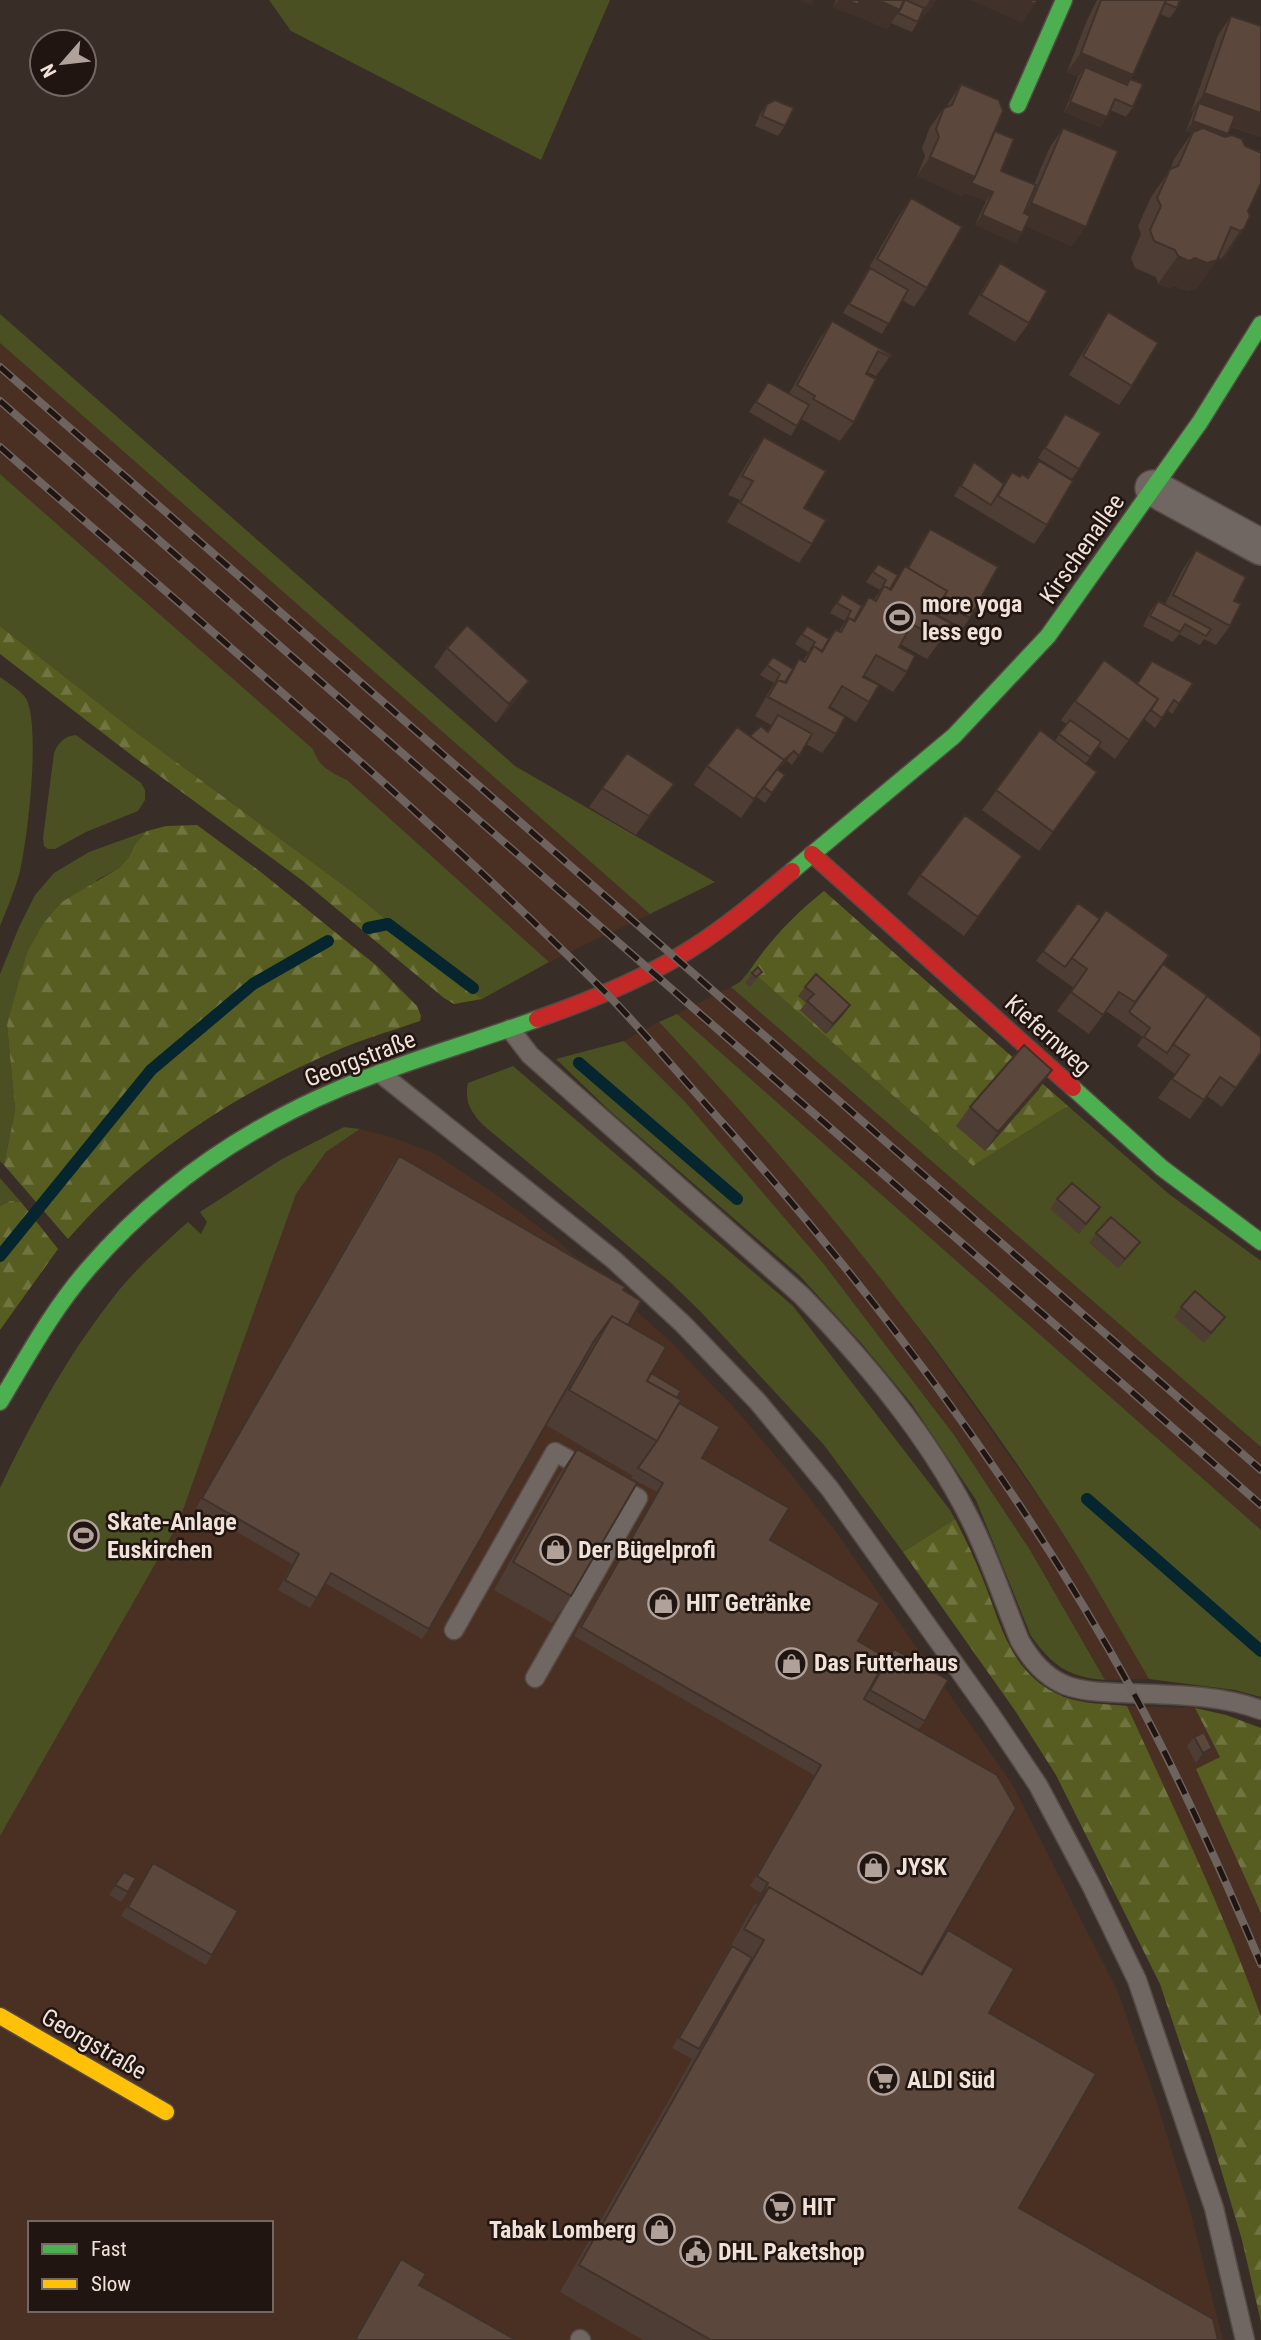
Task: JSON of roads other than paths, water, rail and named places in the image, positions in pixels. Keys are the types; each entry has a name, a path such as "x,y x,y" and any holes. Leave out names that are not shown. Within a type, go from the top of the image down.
{"street":[{"path":"1018,105 1064,0"},
{"name":"Kirschenallee","path":"812,854 915,770 984,708 1069,609 1200,422 1261,324"},
{"path":"1153,488 1261,547"},
{"name":"Georgstraße","path":"0,1402 54,1314 86,1272 133,1221 168,1189 254,1131 295,1109 380,1073 606,993 676,958 718,932 812,854"},
{"name":"Kiefernweg","path":"812,854 1162,1168 1261,1242"},
{"name":"Georgstraße","path":"0,2016 166,2112"}],"lane":[{"path":"510,1029 530,1055 801,1295 858,1357 920,1437 970,1517 1020,1641 1031,1660 1048,1675 1066,1685 1086,1691 1202,1697 1242,1703 1261,1710"},
{"path":"380,1073 614,1261 683,1324 758,1402 830,1489 991,1715 1038,1785 1137,1980 1214,2208 1245,2340"},
{"path":"454,1630 555,1452 638,1498 535,1678"}],"waterway":[{"path":"368,928 388,924 473,988"},
{"path":"0,1256 151,1070 253,984 328,941"},
{"path":"579,1063 737,1199"},
{"path":"1087,1499 1261,1651"}],"railway":[{"path":"0,367 1261,1470"},
{"path":"0,401 1261,1505"},
{"path":"0,447 382,781 531,919 631,1019 828,1246 991,1462 1088,1614 1168,1759 1261,1964"}],"place":[{"name":"more yoga less ego","path":"899,618"},
{"name":"Skate-Anlage Euskirchen","path":"84,1536"},
{"name":"Der Bügelprofi","path":"555,1550"},
{"name":"HIT Getränke","path":"663,1603"},
{"name":"Das Futterhaus","path":"791,1663"},
{"name":"JYSK","path":"873,1867"},
{"name":"ALDI Süd","path":"884,2080"},
{"name":"HIT","path":"779,2207"},
{"name":"Tabak Lomberg","path":"659,2230"},
{"name":"DHL Paketshop","path":"695,2252"}]}
